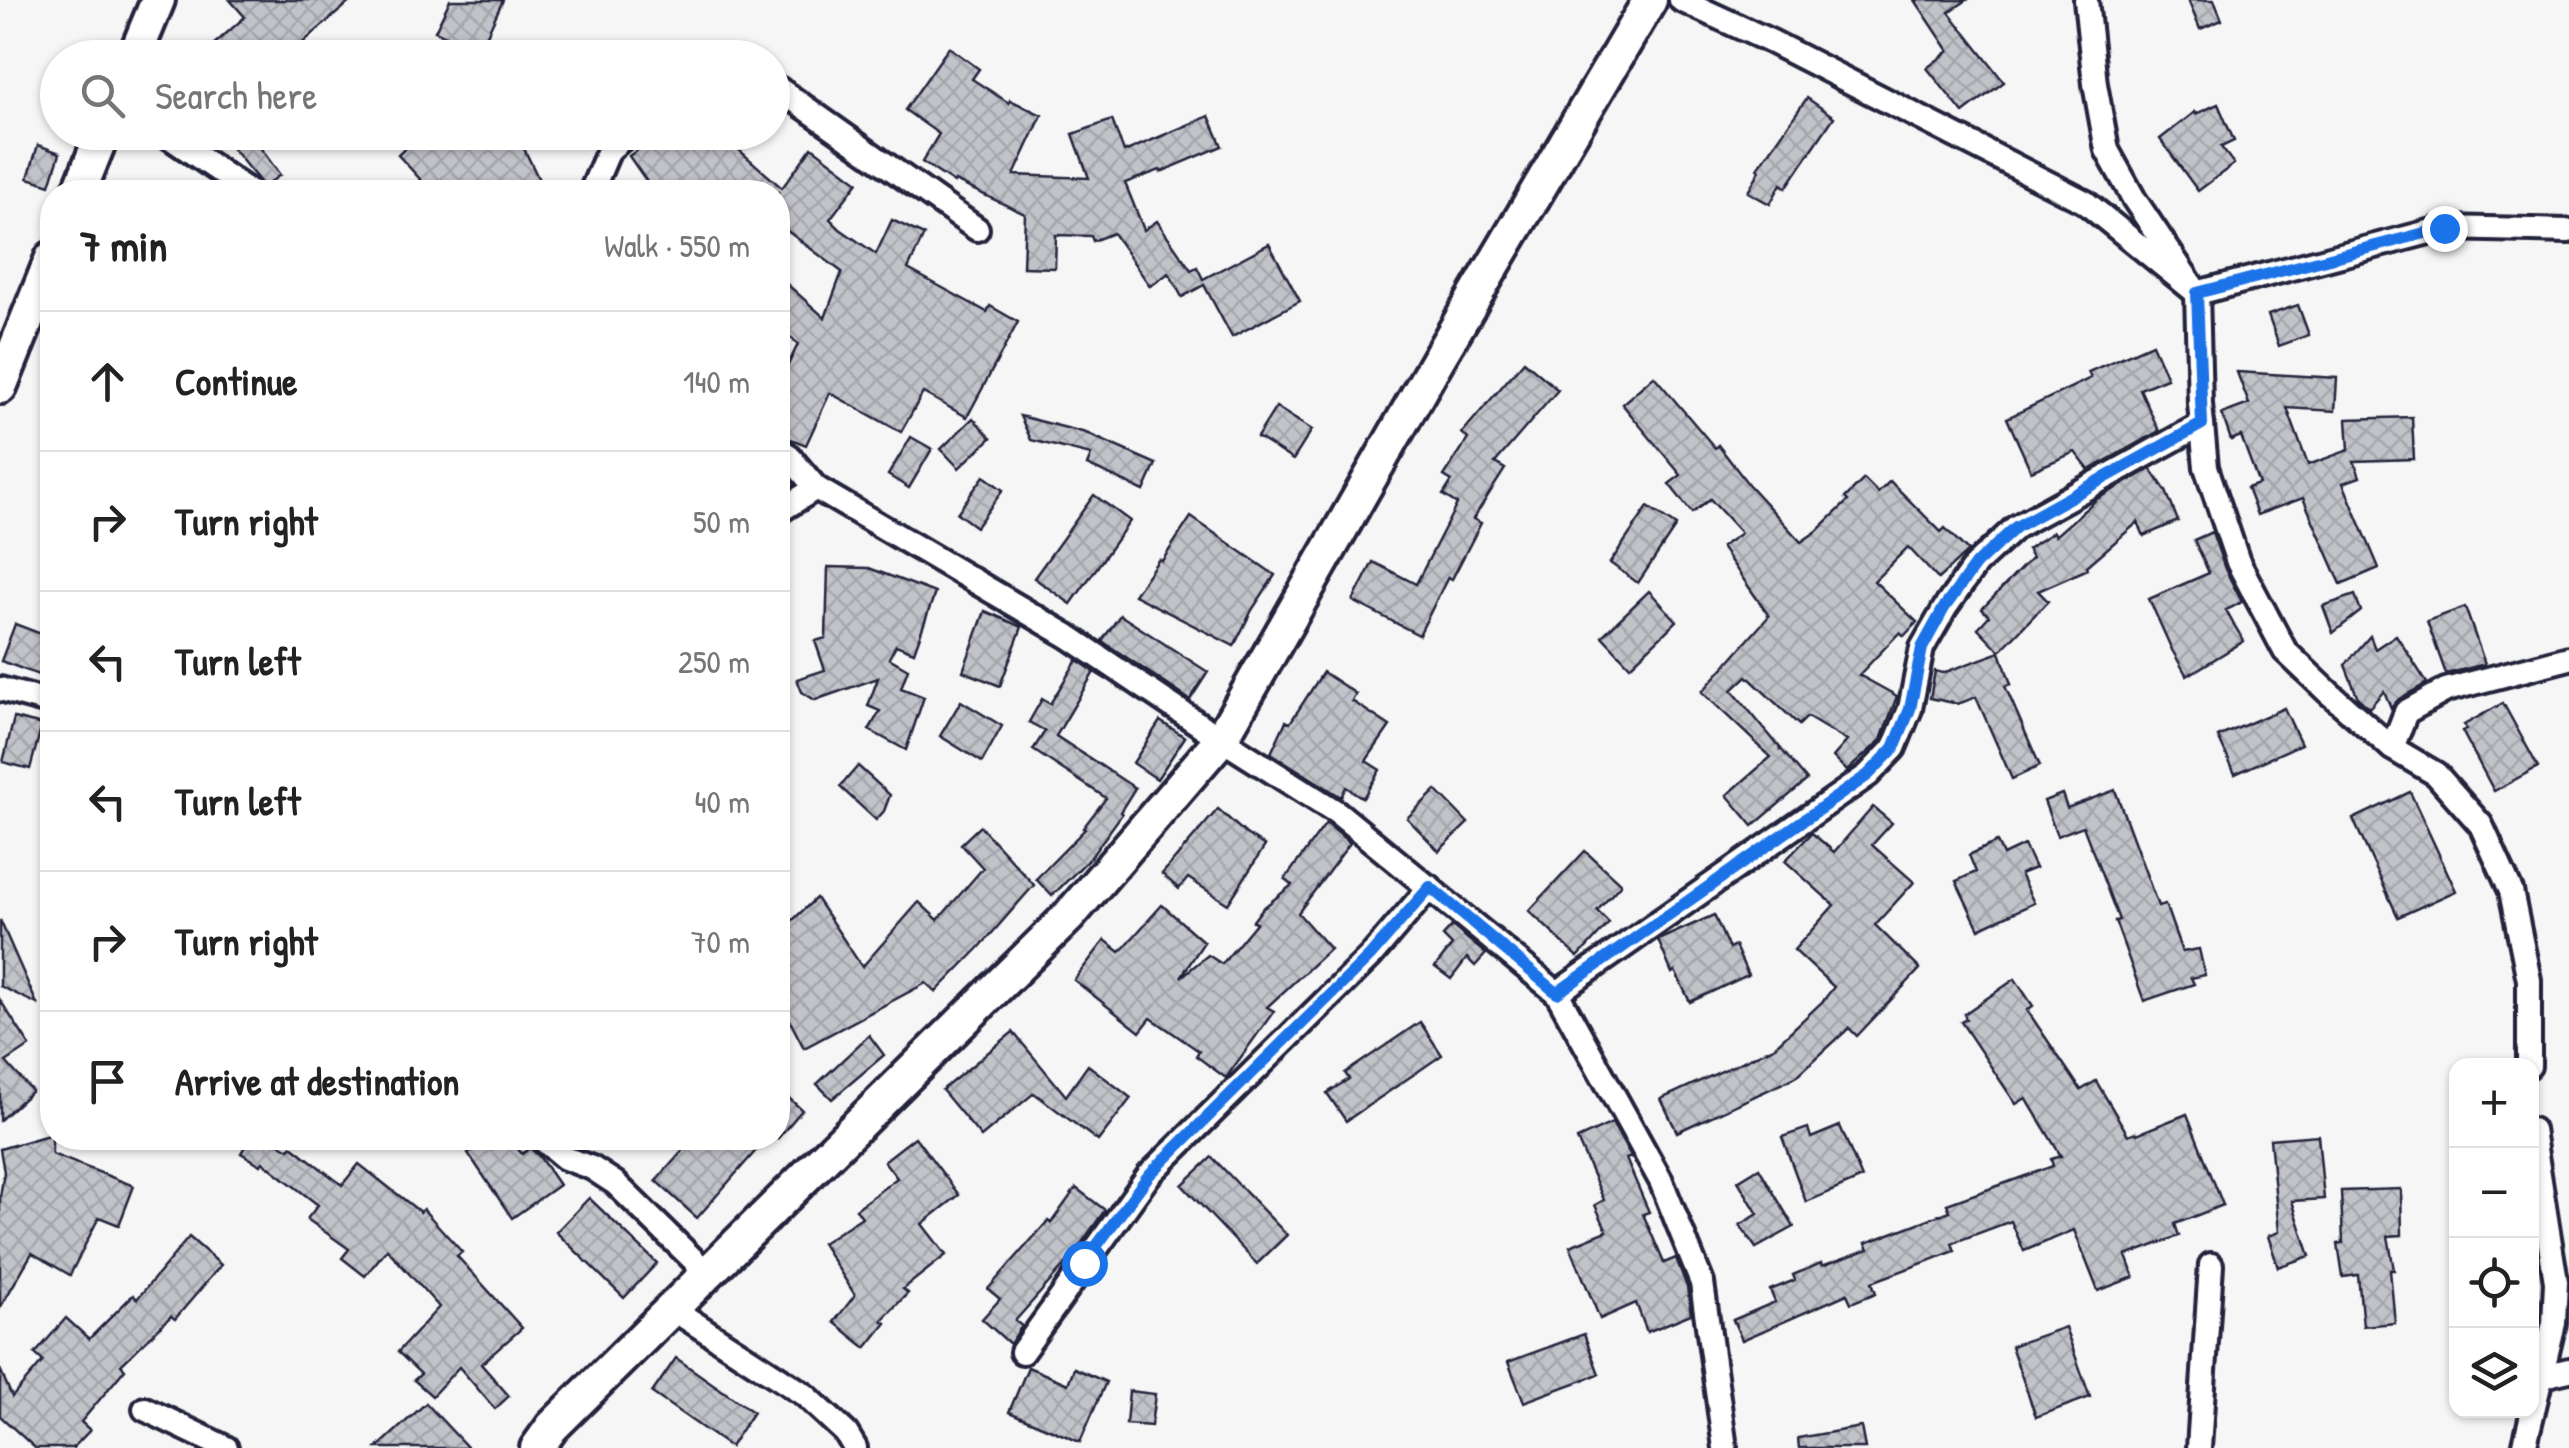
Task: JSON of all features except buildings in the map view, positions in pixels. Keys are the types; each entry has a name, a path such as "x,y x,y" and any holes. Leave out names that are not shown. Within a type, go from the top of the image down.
{"street":[{"path":"141,40 158,0"},
{"path":"536,1448 552,1427 671,1308 1069,916 1221,739 1438,359 1650,0"},
{"path":"1681,0 1772,42 2084,202 2197,293"},
{"path":"2086,0 2107,150 2197,293 2206,467 2238,562 2285,651 2392,748 2436,774 2481,825 2511,891 2529,980 2529,1058"},
{"path":"790,98 977,229"},
{"path":"84,180 96,150"},
{"path":"188,150 232,180"},
{"path":"596,180 608,150"},
{"path":"2197,293 2444,228 2569,231"},
{"path":"0,387 40,288"},
{"path":"1557,993 1868,775 1881,762 1894,748 1910,709 1922,648 1944,608 1976,564 2016,527 2202,424"},
{"path":"790,457 816,488 1068,636 1338,813 1557,993 1661,1181 1702,1282 1724,1448"},
{"path":"790,504 816,488"},
{"path":"2392,748 2406,712 2446,690 2569,658"},
{"path":"0,689 40,700"},
{"path":"1022,1352 1149,1175 1370,956 1430,887"},
{"path":"2524,1448 2554,1323 2556,1282 2535,1148"},
{"path":"555,1150 615,1183 707,1273"},
{"path":"2199,1448 2212,1265"},
{"path":"671,1308 805,1395 846,1433 855,1448"},
{"path":"2543,1376 2569,1370"},
{"path":"145,1409 226,1448"}],"route":[{"path":"1084,1263 1149,1175 1370,956 1430,887 1557,993 1868,775 1894,748 1910,709 1922,648 1944,608 1976,564 2016,527 2202,424 2197,293 2444,228"}]}
